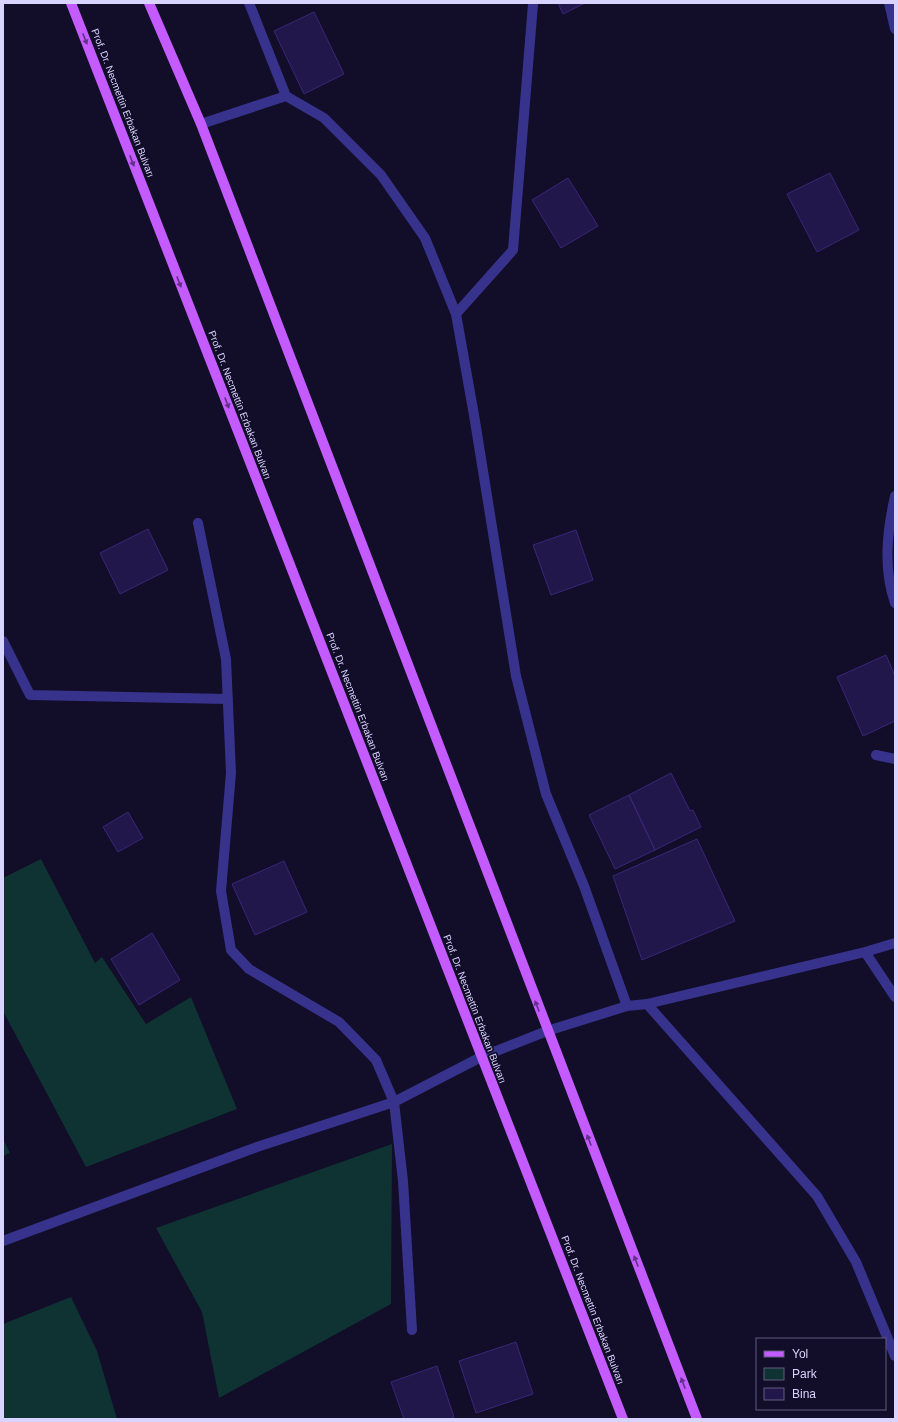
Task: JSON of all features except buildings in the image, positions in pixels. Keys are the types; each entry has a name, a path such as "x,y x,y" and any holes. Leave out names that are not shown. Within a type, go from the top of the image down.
{"main road":[{"name":"Prof. Dr. Necmettin Erbakan Bulvarı","path":"71,3 623,1419"},
{"path":"149,3 201,124 697,1419"}],"street":[{"path":"249,3 286,96 324,118 381,175 425,238 456,314 518,683 546,794 584,886 627,1006"},
{"path":"889,3 895,29"},
{"path":"456,314 513,250 533,4"},
{"path":"201,124 286,96"},
{"path":"895,496 890,519 886,561 895,603"},
{"path":"198,523 226,659 231,773 221,891 230,950 249,969 339,1022 376,1060 394,1102 403,1181 412,1330"},
{"path":"3,641 30,695 228,699"},
{"path":"876,755 895,759"},
{"path":"3,1241 257,1147 394,1102 481,1058 547,1030 627,1006 647,1004 865,952 895,943"},
{"path":"865,952 895,997"},
{"path":"647,1004 817,1196 856,1262 895,1356"}],"green space":[{"path":"41,859 95,963 102,957 146,1024 191,997 237,1109 86,1167 3,1011 3,878"},
{"path":"3,1139 10,1153 3,1156"},
{"path":"392,1144 391,1304 219,1398 202,1312 156,1228"},
{"path":"71,1297 97,1351 117,1419 3,1419 3,1324"}]}
